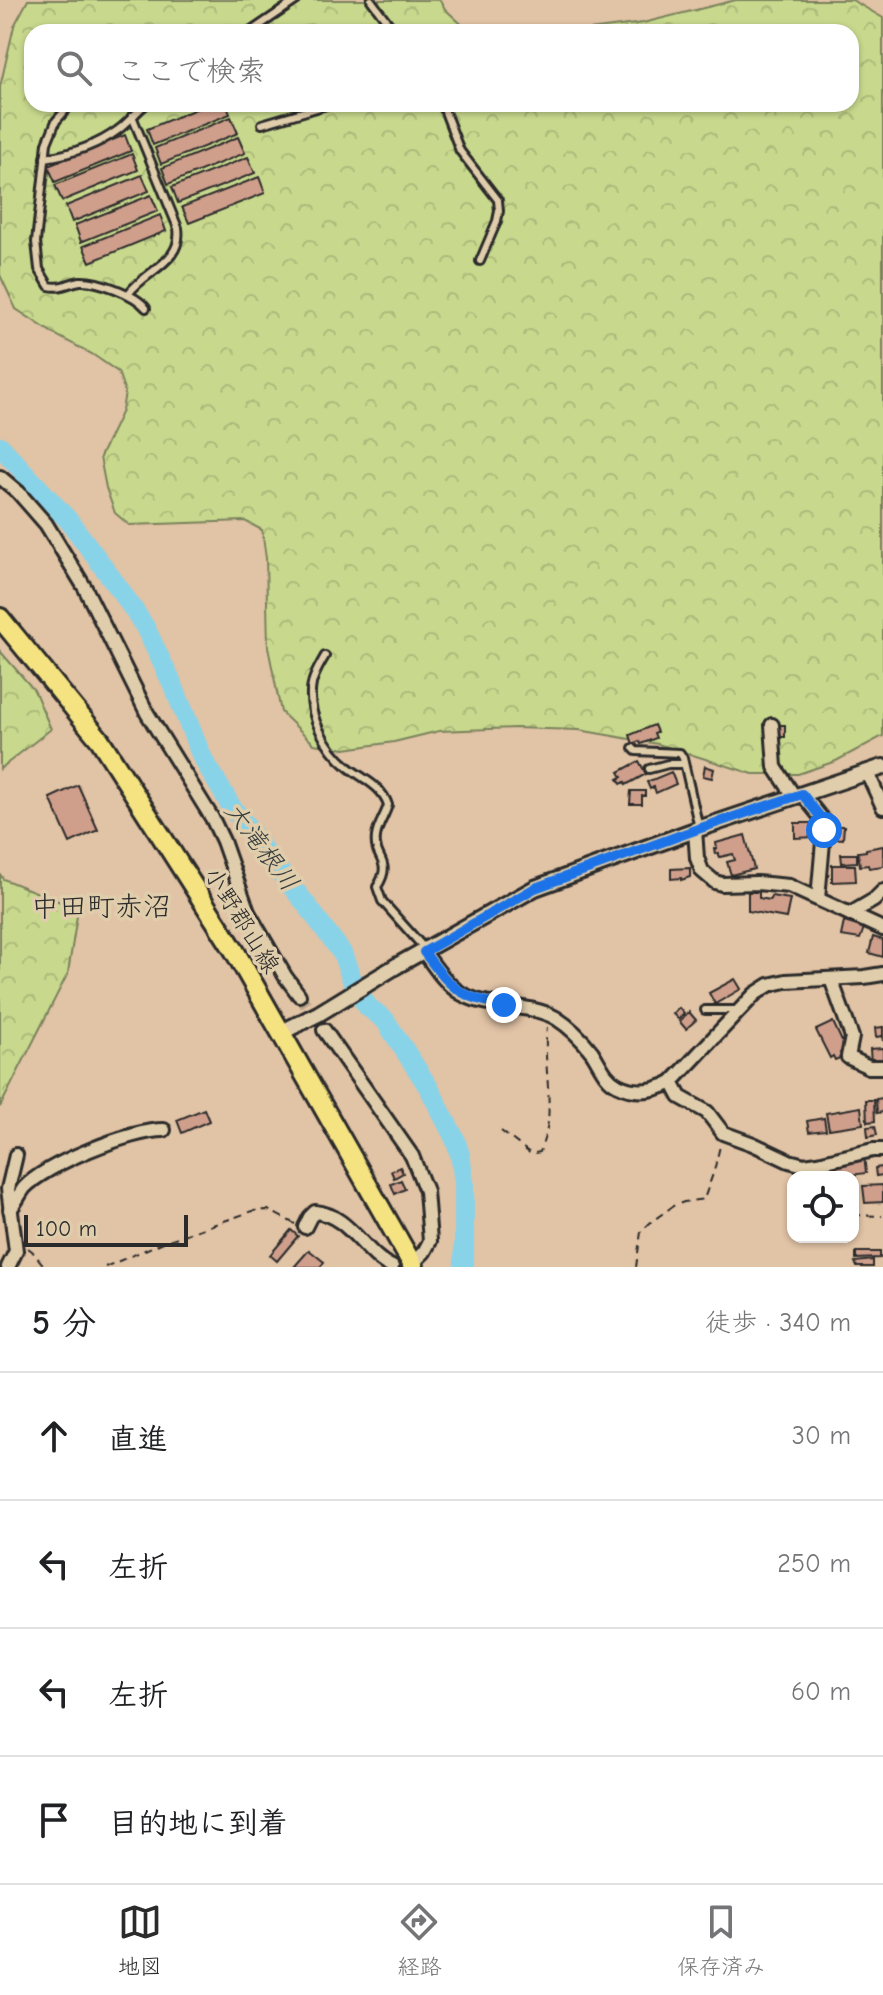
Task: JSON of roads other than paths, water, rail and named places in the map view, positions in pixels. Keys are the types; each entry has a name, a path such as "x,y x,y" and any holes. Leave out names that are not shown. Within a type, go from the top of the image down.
{"main road":[{"name":"小野郡山線","path":"0,618 100,740 234,950 412,1266"}],"street":[{"path":"0,477 46,524 85,588 147,713 212,818 248,912 299,995"},
{"path":"772,725 775,767 822,819 824,830 818,899"},
{"path":"282,1032 535,888 697,829 883,767"},
{"path":"867,772 883,807"},
{"path":"697,829 697,858 702,871 715,882 789,886 883,929"},
{"path":"850,914 883,891"},
{"path":"425,951 456,990 487,1002 541,1011 554,1017 571,1029 609,1079 629,1089 645,1091 672,1082 739,1010 769,985 883,974"},
{"path":"831,979 852,1037 848,1057 869,1067 883,1067"},
{"path":"324,1030 412,1156 426,1191 428,1247 412,1266"},
{"path":"672,1082 680,1097 707,1112 723,1133 789,1161 804,1165 883,1150"},
{"path":"10,1210 25,1188 63,1162 150,1130 164,1130"},
{"path":"8,1267 16,1251 8,1189 16,1155"},
{"path":"305,1227 315,1212 324,1213 350,1230 375,1256 392,1267"}],"lane":[{"path":"262,24 297,0"},
{"path":"371,0 389,24"},
{"path":"64,112 56,121 47,143 36,242 39,269 49,286 63,287 89,281 129,293 146,308"},
{"path":"45,158 95,143 122,127 137,112"},
{"path":"262,124 303,112"},
{"path":"445,112 460,151 498,200 497,221 480,261"},
{"path":"129,293 145,276 171,258 179,238 178,228 132,116"},
{"path":"325,656 312,682 311,699 321,733 340,759 377,787 385,797 388,805 378,827 376,844 385,866 383,878 377,887 382,901 425,951"},
{"path":"633,748 636,751 680,753 697,829"},
{"path":"649,769 684,764"},
{"path":"705,1010 739,1010"}],"waterway":[{"name":"大滝根川","path":"0,446 70,522 121,591 145,627 202,757 231,806 342,953 355,988 368,1007 385,1020 429,1088 460,1155 464,1182 464,1267"}],"tunnel":[{"path":"299,995 324,1030"}],"district":[{"name":"中田町赤沼","path":"101,906"}]}
